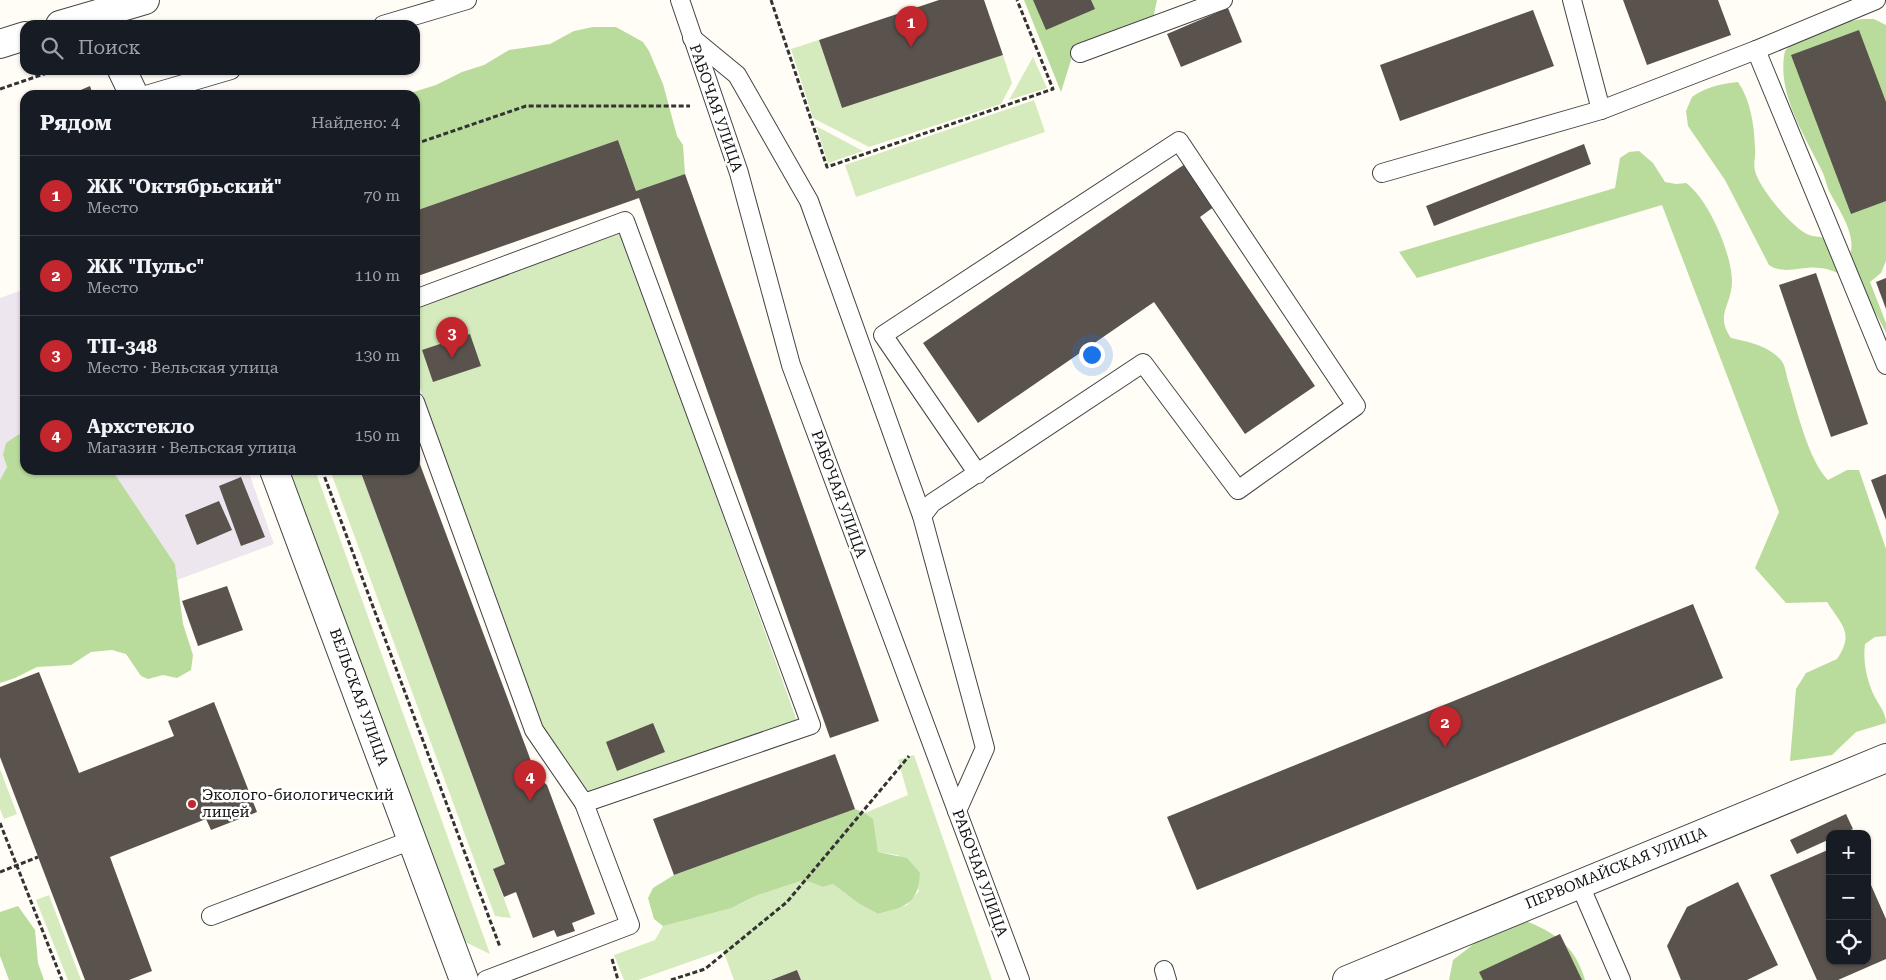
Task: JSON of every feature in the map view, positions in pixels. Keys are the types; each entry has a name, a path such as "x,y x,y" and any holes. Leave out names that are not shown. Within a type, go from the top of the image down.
{"street":[{"path":"74,20 145,0"},
{"path":"0,44 20,38"},
{"path":"124,75 132,90"},
{"name":"ВЕЛЬСКАЯ УЛИЦА","path":"276,475 464,980"},
{"name":"ПЕРВОМАЙСКАЯ УЛИЦА","path":"1347,980 1375,974 1579,883 1886,758"}],"lane":[{"path":"400,20 467,0"},
{"name":"РАБОЧАЯ УЛИЦА","path":"680,0 739,173 790,365 1020,980"},
{"path":"1080,53 1223,0"},
{"path":"1572,0 1601,110"},
{"path":"1382,173 1601,110 1756,50 1876,0"},
{"path":"692,38 737,75 809,201 922,516 985,748 957,811"},
{"path":"1756,50 1886,366"},
{"path":"163,90 214,75"},
{"path":"922,516 932,503 978,474 1143,363 1238,490 1356,406 1179,141 884,335 978,474"},
{"path":"420,297 625,221 811,725 584,803"},
{"path":"420,416 534,730 584,803 630,926 486,980"},
{"path":"211,916 412,840"},
{"path":"1579,883 1621,980"}],"path":[{"path":"771,0 826,167 1053,89 1017,0"},
{"path":"0,89 41,75"},
{"path":"420,142 526,106 715,106"},
{"path":"324,475 509,971"},
{"path":"671,980 705,969 787,902 915,750"},
{"path":"0,823 62,980"},
{"path":"0,872 38,857"}],"shaded area":[{"path":"20,291 20,435 18,434 3,455 7,467 0,480 0,298"},
{"path":"115,475 250,475 274,544 177,580 175,564"}],"green space":[{"path":"1024,0 1157,0 1153,19 1110,35 1076,44 1061,92"},
{"path":"1874,19 1886,25 1886,261 1881,273 1870,282 1886,323 1886,333 1873,308 1856,286 1834,271 1821,268 1782,270 1769,265 1725,180 1688,126 1686,111 1692,97 1697,94 1714,86 1738,82 1746,97 1753,122 1755,139 1754,168 1763,187 1794,225 1809,235 1828,240 1842,251 1850,254 1851,239 1849,230 1793,112 1784,82 1783,66 1785,51 1792,44 1811,32 1843,22"},
{"path":"593,27 616,27 643,42 649,51 663,84 677,136 683,145 685,174 636,191 618,140 420,209 420,90 484,65 509,50 550,44 574,31"},
{"path":"819,40 842,108 1003,55 1012,83 1001,104 869,147 813,118 791,49"},
{"path":"1033,57 1047,88 1009,100"},
{"path":"1034,100 1045,132 856,197 845,165"},
{"path":"816,126 863,151 828,163"},
{"path":"1639,151 1653,163 1665,182 1686,183 1703,201 1724,243 1731,272 1731,291 1724,317 1726,330 1731,338 1763,347 1782,361 1804,435 1821,472 1828,480 1847,470 1859,470 1886,549 1886,636 1875,637 1865,644 1864,656 1870,685 1884,714 1886,723 1856,732 1832,755 1790,761 1796,689 1806,673 1837,659 1845,642 1844,629 1827,602 1786,603 1755,568 1779,512 1662,205 1417,278 1399,252 1615,188 1620,158 1629,152"},
{"path":"621,233 797,721 590,793 543,729 420,388 420,304"},
{"path":"20,435 20,475 115,475 175,564 183,624 193,655 191,670 177,678 163,675 148,679 141,676 126,654 112,650 91,652 71,665 37,667 0,683 0,480 7,467 3,455 6,443"},
{"path":"291,475 317,475 490,954 461,940"},
{"path":"332,475 362,475 505,864 493,869 511,918 495,916"},
{"path":"914,755 992,980 801,980 797,970 770,980 734,980 723,950 638,980 624,980 614,955 655,940 663,926 740,904 758,895 804,880 823,887 833,884 858,903 878,914 907,905 919,891 898,855 878,852 872,819 865,813 908,795 898,760"},
{"path":"0,769 17,814 4,819 0,809"},
{"path":"855,809 873,819 878,852 907,858 920,873 917,892 903,906 878,914 858,903 833,884 823,887 804,880 758,895 731,908 663,926 654,919 648,898 653,888 674,875"},
{"path":"49,895 81,980 68,980 36,900"},
{"path":"18,906 35,930 38,963 44,980 9,980 0,956 0,912"},
{"path":"1521,919 1553,934 1569,948 1581,968 1585,980 1449,980 1453,960 1484,936"}],"building":[{"path":"939,0 984,0 1003,55 842,108 819,40"},
{"path":"1033,0 1091,0 1095,9 1046,30"},
{"path":"1623,0 1718,0 1731,35 1647,65"},
{"path":"1228,8 1242,42 1181,67 1167,34"},
{"path":"1533,10 1554,66 1400,121 1380,65"},
{"path":"1859,30 1886,102 1886,201 1851,214 1791,55"},
{"path":"90,86 91,90 81,90"},
{"path":"618,140 636,191 685,174 879,721 830,738 639,198 420,275 420,209"},
{"path":"1584,144 1591,164 1434,226 1426,206"},
{"path":"1185,164 1215,206 1200,217 1315,386 1245,434 1154,302 978,423 923,343"},
{"path":"1816,273 1868,424 1831,437 1779,285"},
{"path":"1886,278 1886,309 1876,282"},
{"path":"470,334 481,366 433,382 422,350"},
{"path":"420,464 537,777 547,785 595,914 572,923 575,931 557,937 554,930 533,938 516,892 504,897 493,869 505,864 362,475 420,475"},
{"path":"1886,474 1886,520 1871,480"},
{"path":"241,477 265,537 241,546 219,486"},
{"path":"219,501 232,530 197,545 185,515"},
{"path":"227,586 243,630 198,646 182,601"},
{"path":"1693,604 1723,678 1197,890 1167,817"},
{"path":"39,672 79,773 174,736 168,721 214,702 257,812 211,830 206,819 110,857 152,971 129,980 85,980 0,757 0,687"},
{"path":"653,723 665,752 617,771 606,742"},
{"path":"835,754 855,809 674,875 653,819"},
{"path":"1846,814 1853,829 1826,830 1826,841 1797,854 1790,840"},
{"path":"1826,851 1826,965 1871,965 1871,885 1886,919 1886,959 1838,980 1817,980 1770,875"},
{"path":"1738,882 1778,965 1747,980 1681,980 1667,946 1687,907"},
{"path":"1560,934 1582,980 1483,980 1479,972"},
{"path":"797,970 801,980 771,980"}],"place":[{"name":"ЖК \"Октябрьский\"","path":"911,47"},
{"name":"ТП-348","path":"452,358"},
{"name":"ЖК \"Пульс\"","path":"1445,747"},
{"name":"Архстекло","path":"530,801"},
{"name":"Эколого-биологический лицей","path":"192,804"}]}
